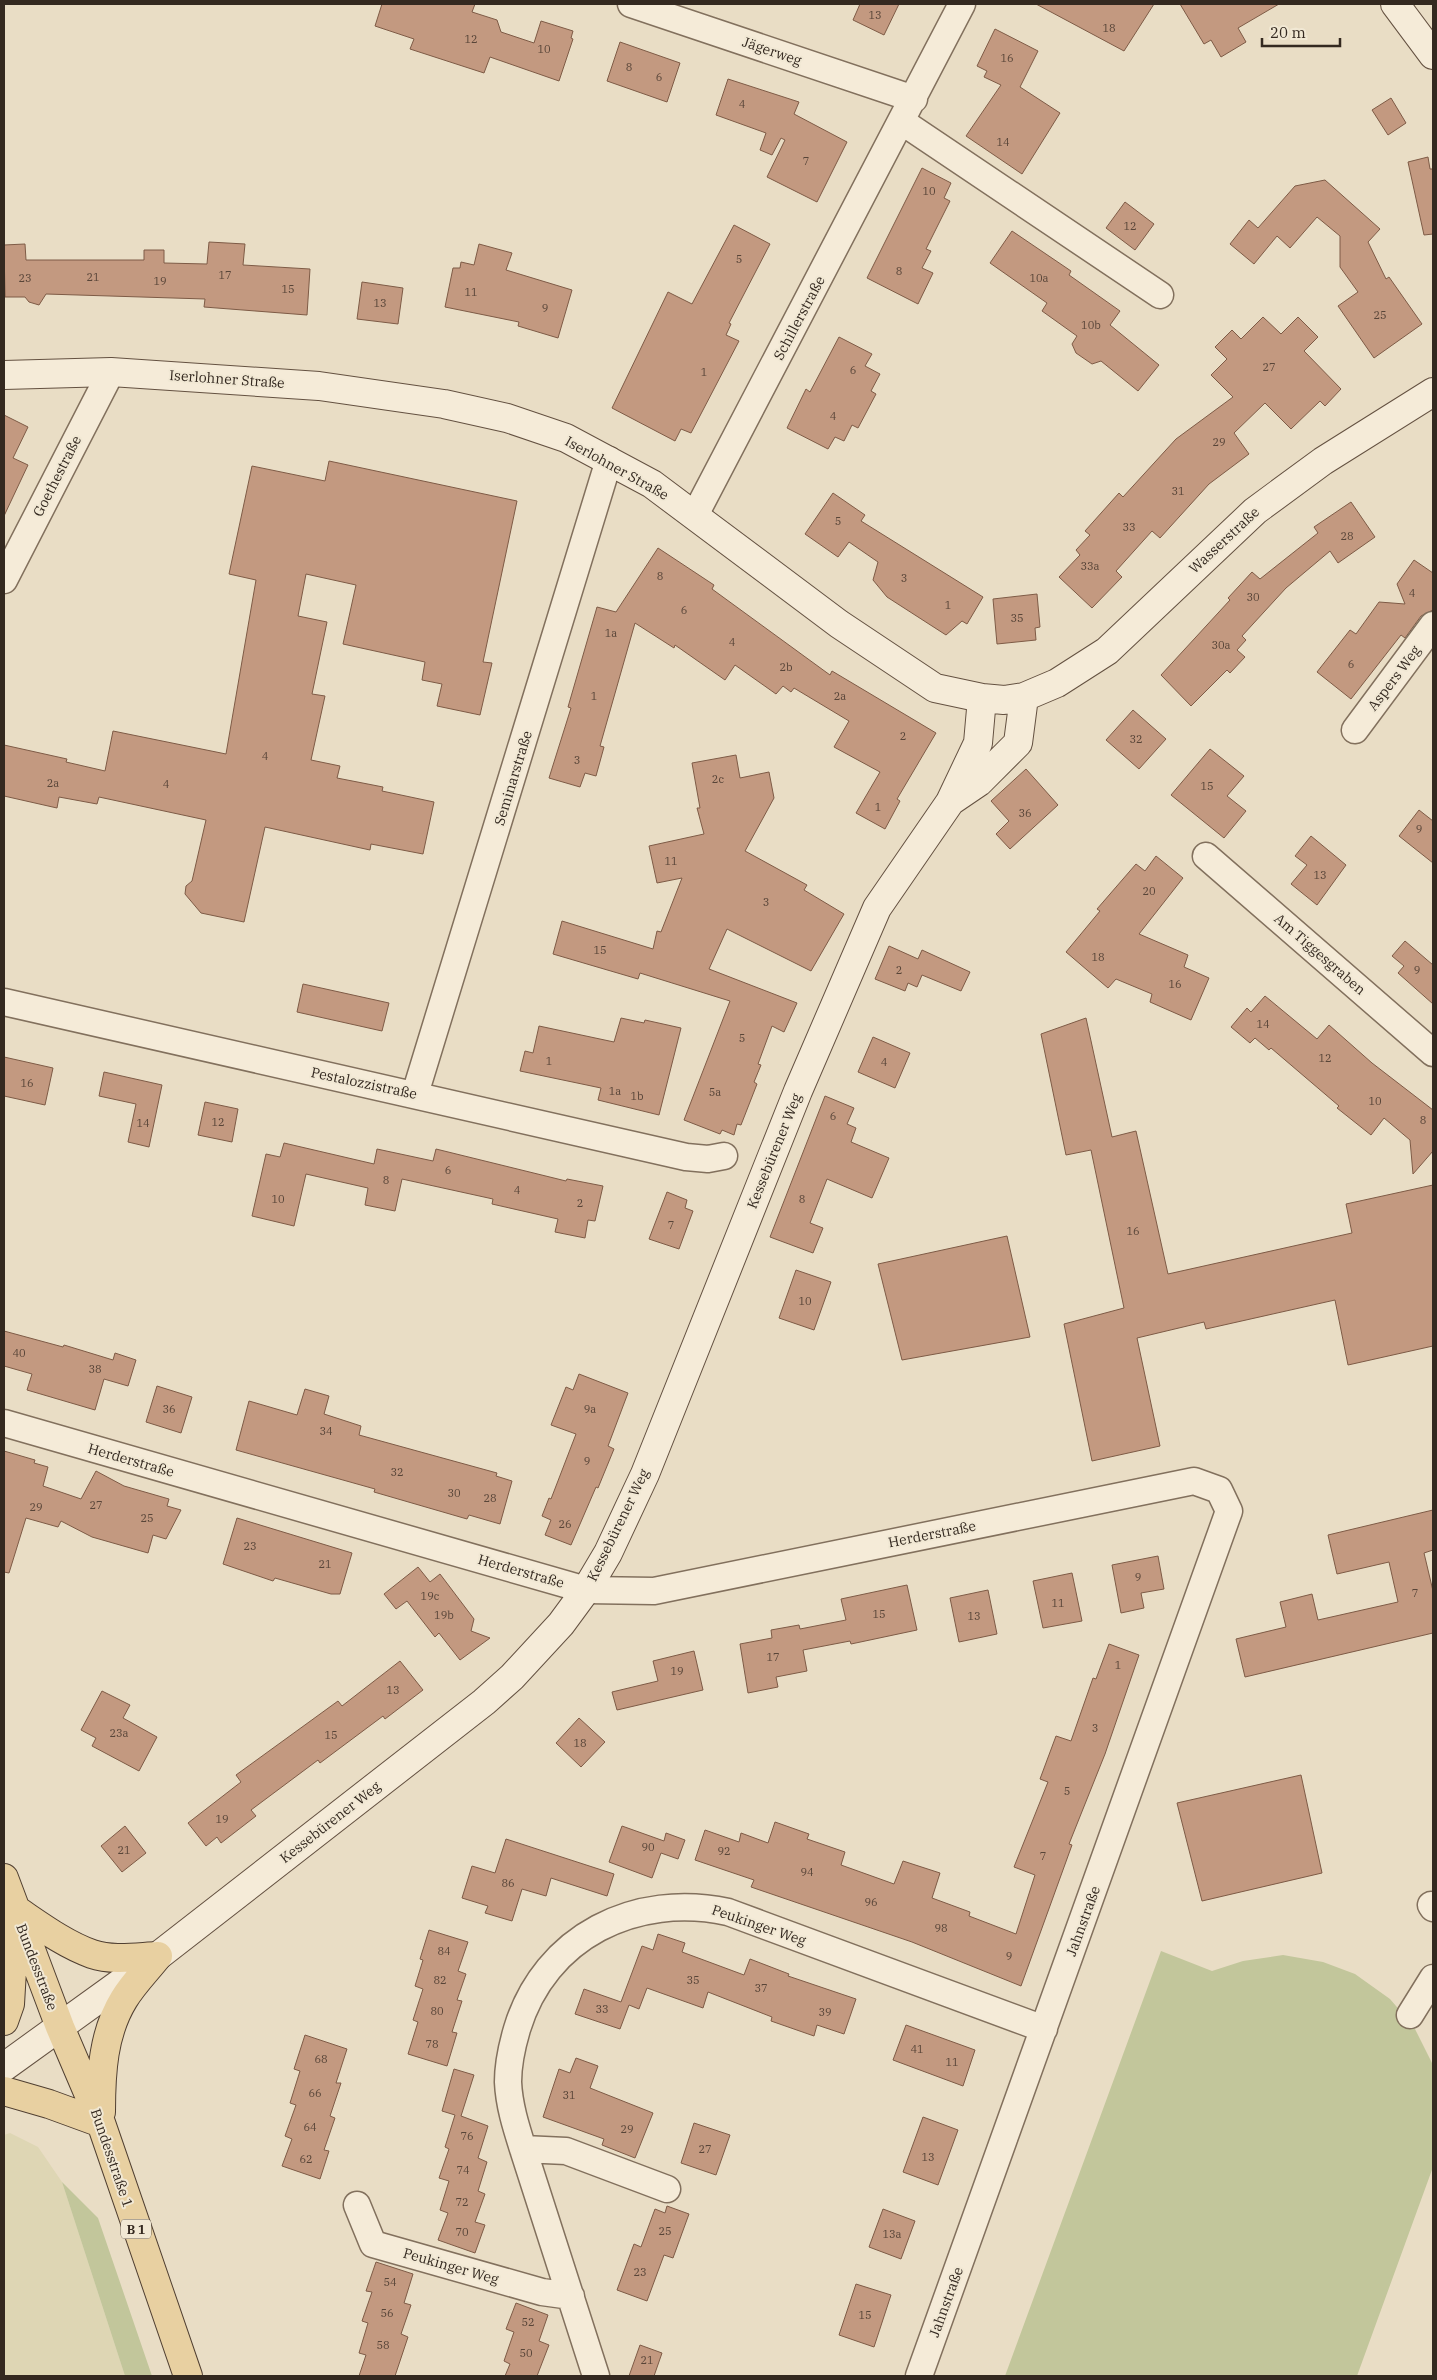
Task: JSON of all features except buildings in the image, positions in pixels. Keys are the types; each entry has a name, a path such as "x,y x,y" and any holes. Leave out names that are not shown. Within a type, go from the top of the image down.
{"main road":[{"path":"1395,4 1433,55"},
{"name":"Iserlohner Straße","path":"4,375 111,372 319,386 444,404 507,418 566,438 652,484 696,515 839,624 935,688 982,698 1004,700 1024,697"},
{"name":"Wasserstraße","path":"1024,697 1057,683 1107,651 1255,511 1322,461 1433,392"},
{"name":"Kessebürener Weg","path":"950,802 979,782 1018,743 1024,697"},
{"name":"Kessebürener Weg","path":"4,2067 158,1956 484,1702 512,1677 561,1624 586,1590 608,1553 645,1474 798,1091 877,908 950,802 978,743 982,698"},
{"name":"Bundesstraße","path":"4,1878 60,2027"},
{"path":"16,1909 51,1933 93,1954 117,1958 158,1956"},
{"path":"4,2021 10,2004 16,1909"},
{"path":"4,2091 100,2123 101,2070 107,2038 124,2000 158,1956"},
{"name":"Bundesstraße 1","path":"60,2027 100,2123 188,2376"}],"street":[{"name":"Jägerweg","path":"631,4 908,110"},
{"name":"Schillerstraße","path":"696,515 962,4"},
{"path":"908,110 1160,295"},
{"name":"Goethestraße","path":"4,580 111,372"},
{"name":"Seminarstraße","path":"415,1094 609,460"},
{"name":"Aspers Weg","path":"1355,730 1433,625"},
{"name":"Am Tiggesgraben","path":"1206,856 1433,1052"},
{"name":"Pestalozzistraße","path":"4,1002 686,1157 708,1159 724,1156"},
{"name":"Herderstraße","path":"4,1423 586,1590 654,1591 1194,1481"},
{"name":"Jahnstraße","path":"919,2376 1230,1511 1219,1490 1194,1481"},
{"name":"Peukinger Weg","path":"596,2376 513,2117 508,2081 515,2037 530,1997 543,1977 558,1960 589,1933 605,1924 643,1911 684,1906 705,1907 728,1912 1044,2029"},
{"path":"1410,2015 1433,1978"},
{"path":"523,2149 566,2151 667,2189"},
{"name":"Peukinger Weg","path":"357,2205 373,2244 542,2292 571,2296"}],"shaded area":[{"path":"10,2133 38,2147 62,2182 125,2376 4,2376 4,2135"}],"green space":[{"path":"1161,1951 1212,1971 1243,1961 1283,1955 1323,1962 1355,1974 1390,1999 1414,2027 1433,2065 1433,2167 1357,2376 1005,2376"},
{"path":"62,2182 98,2218 152,2376 125,2376"}]}
